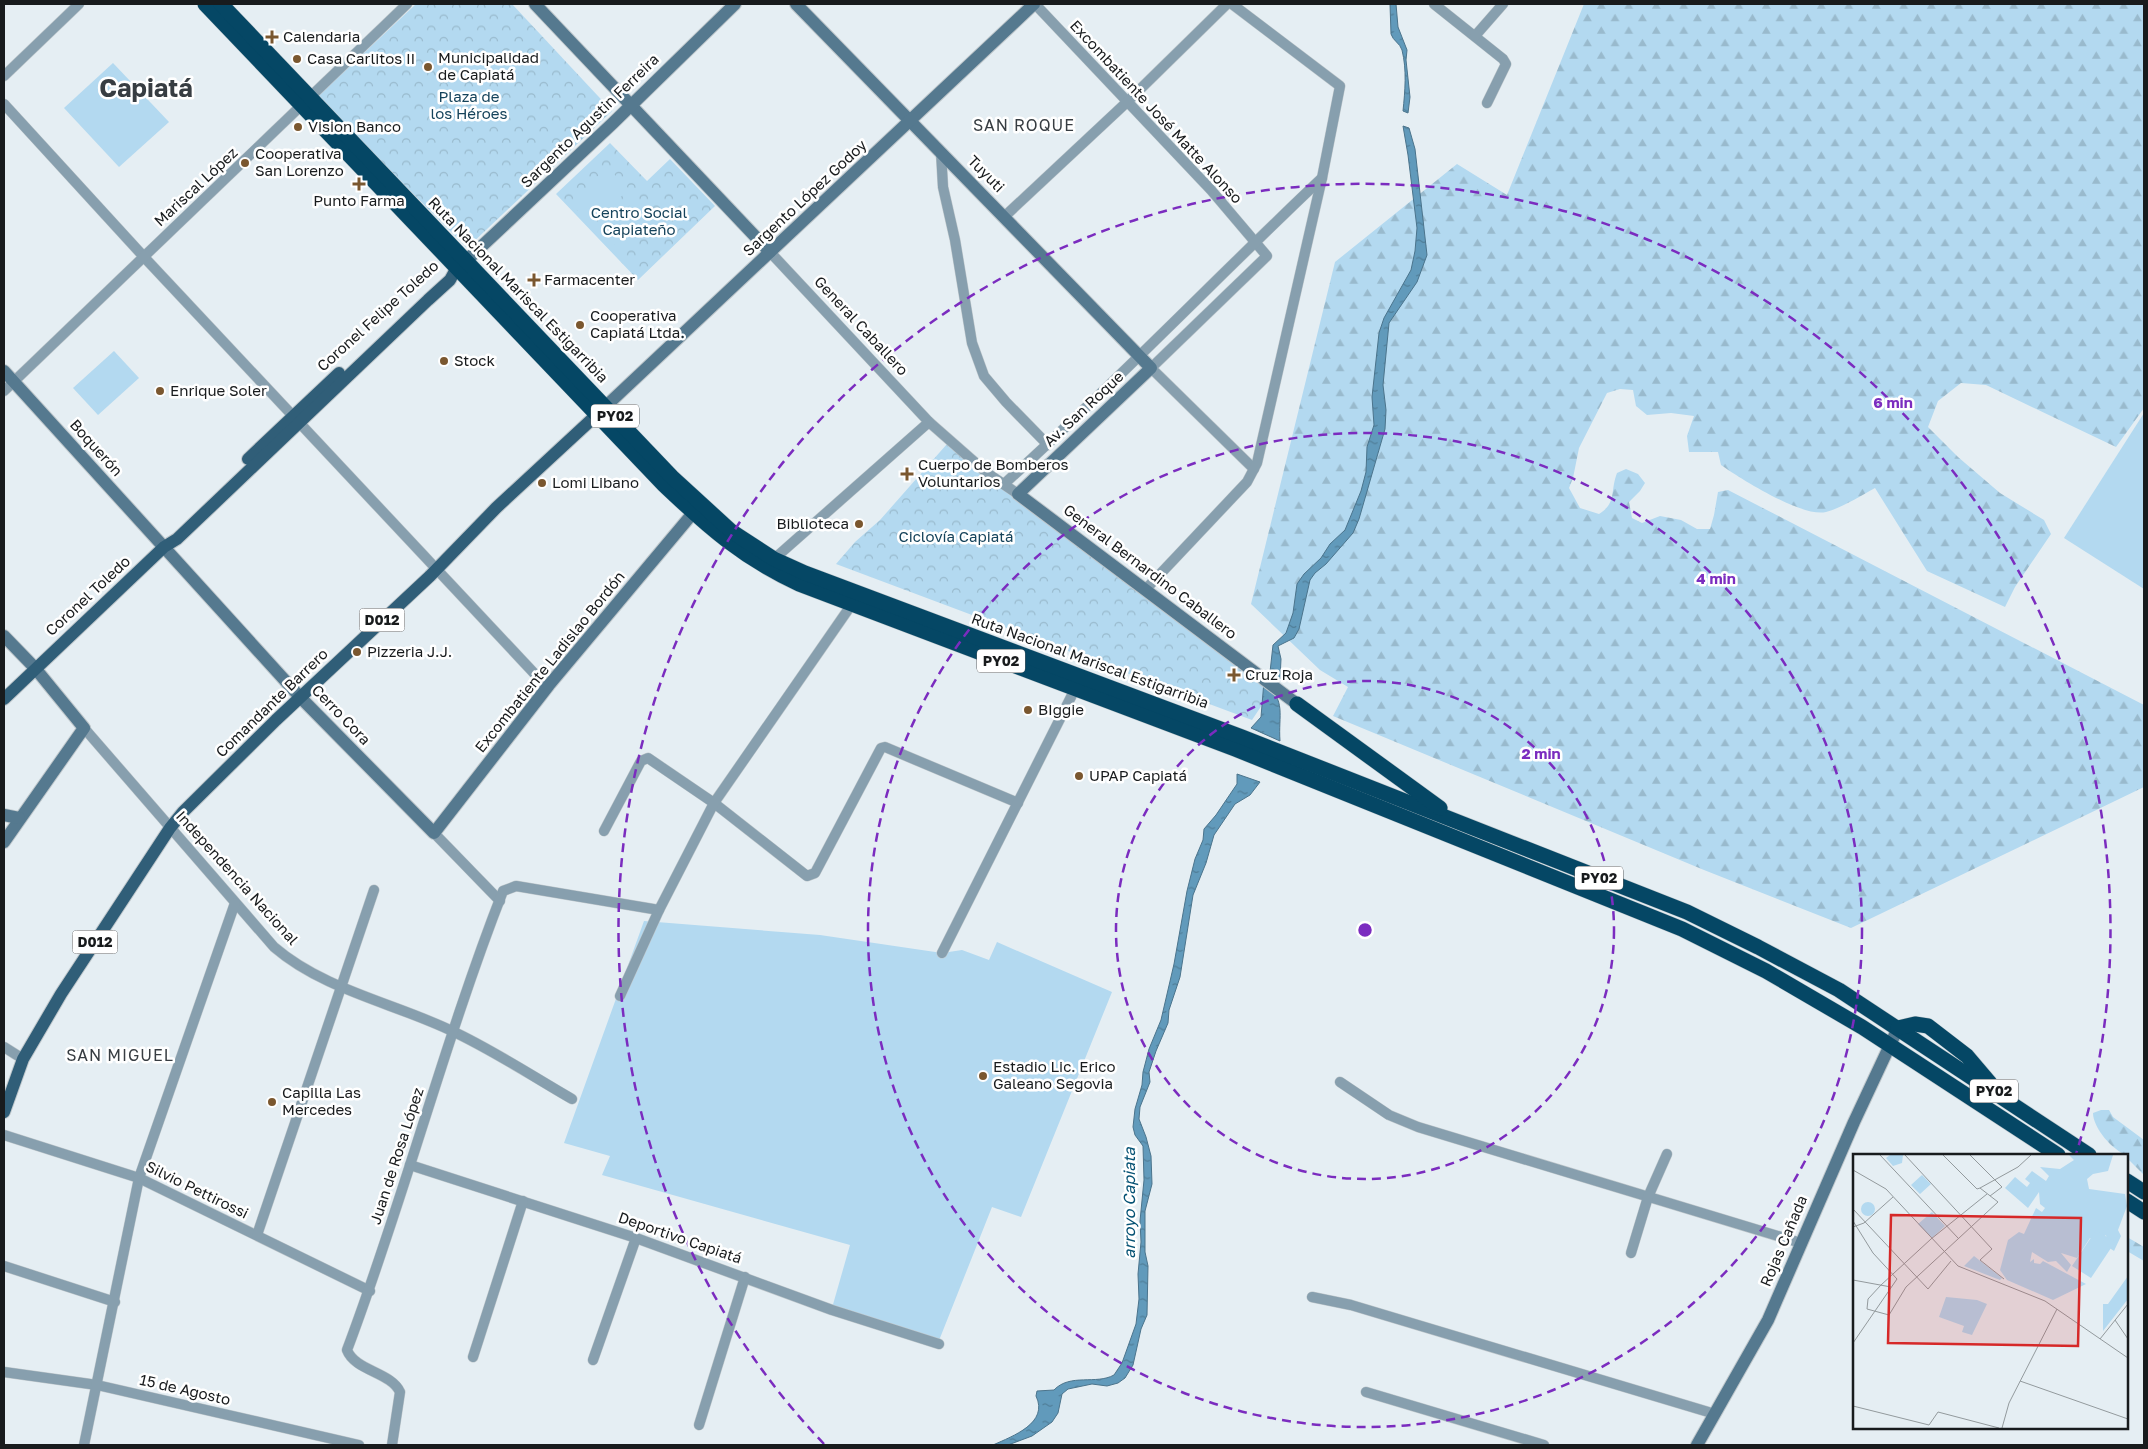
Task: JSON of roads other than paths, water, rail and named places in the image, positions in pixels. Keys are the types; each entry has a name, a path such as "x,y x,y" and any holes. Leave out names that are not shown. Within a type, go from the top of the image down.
{"highway":[{"name":"Ruta Nacional Mariscal Estigarribia","path":"205,4 306,103 601,411 693,513 724,540 768,569 799,584 1075,689 1238,743"},
{"name":"Ruta Nacional Mariscal Estigarribia","path":"221,4 306,103"},
{"name":"Ruta Nacional Mariscal Estigarribia","path":"601,411 731,531 774,559 1283,761 1682,929 1766,971 1890,1044 2056,1154"},
{"path":"1297,704 1464,825"},
{"name":"Ruta Nacional Mariscal Estigarribia","path":"1283,761 1464,825 1687,912 1840,990 2088,1154"},
{"path":"2128,1182 2144,1192"},
{"path":"2128,1202 2144,1212"}],"main road":[{"name":"Coronel Felipe Toledo","path":"164,547 177,539 296,419 450,280 462,265"},
{"name":"Comandante Barrero","path":"23,1059 61,994 170,828 190,805 300,697 437,569 496,508 601,411"},
{"name":"Coronel Toledo","path":"35,668 164,547"},
{"path":"4,699 35,668"},
{"name":"D012","path":"4,1112 23,1059"}],"street":[{"path":"4,76 79,4"},
{"name":"Mariscal López","path":"4,391 408,4"},
{"path":"535,4 770,252"},
{"name":"Sargento Agustin Ferreira","path":"462,265 735,4"},
{"name":"Tuyuti","path":"796,4 910,122 1005,216 1151,368"},
{"name":"Sargento López Godoy","path":"601,411 1035,4"},
{"name":"Excombatiente José Matte Alonso","path":"1035,4 1211,190 1267,256 1151,368"},
{"path":"1005,216 1127,102 1227,4"},
{"path":"1146,589 1247,482 1254,469 1322,178 1340,86 1232,4"},
{"path":"1434,4 1500,56 1506,64 1487,103"},
{"path":"1475,36 1503,4"},
{"path":"4,104 548,688"},
{"path":"941,152 943,187 955,240 972,344 984,376 1006,402 1048,445"},
{"path":"1004,484 1048,445 1254,242 1322,178"},
{"name":"General Caballero","path":"770,252 929,422 987,473 1018,494"},
{"path":"1151,368 1254,469"},
{"name":"Av. San Roque","path":"1018,494 1151,368"},
{"name":"Boquerón","path":"4,371 164,547"},
{"path":"774,559 929,422"},
{"name":"General Bernardino Caballero","path":"1018,494 1297,704"},
{"name":"Excombatiente Ladislao Bordón","path":"434,833 548,688 693,513"},
{"name":"Cerro Cora","path":"164,547 300,697 500,901"},
{"path":"620,996 659,910 714,803 852,604"},
{"name":"Independencia Nacional","path":"4,636 35,668 84,728 235,903 274,947 290,961 341,986 453,1031 572,1099"},
{"path":"942,952 1075,689"},
{"path":"4,842 19,818 84,728"},
{"path":"604,831 641,760 644,758 648,758 714,803 808,876 815,873 881,748 885,747 1018,803"},
{"path":"4,815 19,818"},
{"path":"500,901 503,891 509,887 516,886 659,910"},
{"path":"256,1236 374,890"},
{"name":"Juan de Rosa López","path":"392,1445 400,1392 398,1387 354,1359 347,1350 370,1291 453,1031 500,901"},
{"path":"84,1445 115,1302 132,1204 139,1178 235,903"},
{"name":"Rojas Cañada","path":"1698,1445 1768,1320 1898,1028"},
{"path":"4,1047 23,1059"},
{"path":"1340,1082 1388,1115 1418,1127 1801,1243"},
{"name":"Silvio Pettirossi","path":"4,1135 139,1178 370,1291"},
{"path":"1631,1254 1648,1197 1666,1154"},
{"name":"Deportivo Capiatá","path":"410,1165 636,1238 832,1310 939,1344"},
{"path":"473,1357 523,1201"},
{"path":"593,1360 636,1238"},
{"path":"4,1266 115,1302"},
{"path":"699,1425 745,1277"},
{"path":"1312,1297 1350,1305 1715,1414"},
{"name":"15 de Agosto","path":"4,1372 97,1386 359,1445"},
{"path":"1366,1392 1544,1445"}],"water":[{"path":"1390,4 1396,4 1398,27 1407,50 1406,60 1410,97 1408,113 1403,111 1404,58 1401,48 1391,34"},
{"path":"1403,126 1409,128 1415,149 1427,255 1417,282 1389,323 1383,385 1386,410 1385,429 1359,519 1353,533 1310,580 1299,629 1294,638 1278,646 1281,659 1280,679 1270,672 1273,645 1286,633 1293,613 1297,584 1304,574 1321,558 1330,544 1345,530 1361,491 1366,472 1367,447 1374,425 1372,397 1379,333 1384,318 1411,270 1417,228"},
{"path":"1264,681 1276,695 1279,702 1280,741 1251,728 1261,717"},
{"path":"1237,774 1260,782 1250,795 1235,804 1214,835 1206,863 1193,895 1180,977 1169,1010 1168,1023 1149,1072 1150,1082 1140,1107 1139,1119 1151,1156 1152,1184 1145,1211 1145,1252 1148,1266 1147,1315 1141,1329 1133,1365 1125,1378 1118,1383 1107,1386 1092,1384 1068,1389 1062,1394 1058,1413 1052,1422 1032,1436 1008,1445 993,1445 1019,1433 1033,1421 1038,1414 1037,1391 1054,1390 1060,1385 1075,1380 1107,1378 1114,1375 1122,1363 1136,1324 1139,1299 1140,1221 1144,1180 1143,1146 1135,1135 1133,1127 1135,1109 1149,1049 1161,1020 1174,964 1187,891 1195,859 1203,840 1204,829 1237,784"}],"place":[{"name":"Calendaria","path":"272,37"},
{"name":"Casa Carlitos II","path":"297,59"},
{"name":"Municipalidad de Capiatá","path":"428,67"},
{"name":"Vision Banco","path":"298,127"},
{"name":"Cooperativa San Lorenzo","path":"245,163"},
{"name":"Punto Farma","path":"359,184"},
{"name":"Farmacenter","path":"534,280"},
{"name":"Cooperativa Capiatá Ltda.","path":"580,325"},
{"name":"Stock","path":"444,361"},
{"name":"Enrique Soler","path":"160,391"},
{"name":"Cuerpo de Bomberos Voluntarios","path":"907,474"},
{"name":"Lomi Libano","path":"542,483"},
{"name":"Biblioteca","path":"859,524"},
{"name":"Pizzeria J.J.","path":"357,652"},
{"name":"Cruz Roja","path":"1234,675"},
{"name":"BIggie","path":"1028,710"},
{"name":"UPAP Capiatá","path":"1079,776"},
{"name":"Estadio Lic. Erico Galeano Segovia","path":"983,1076"},
{"name":"Capilla Las Mercedes","path":"272,1102"}],"district":[{"name":"Capiatá","path":"146,88"},
{"name":"SAN ROQUE","path":"1024,125"},
{"name":"SAN MIGUEL","path":"120,1055"}],"park label":[{"name":"Plaza de los Héroes","path":"469,106"},
{"name":"Centro Social Capiateño","path":"639,222"},
{"name":"Ciclovía Capiatá","path":"956,537"}],"water label":[{"name":"arroyo Capiata","path":"1129,1203"}]}
